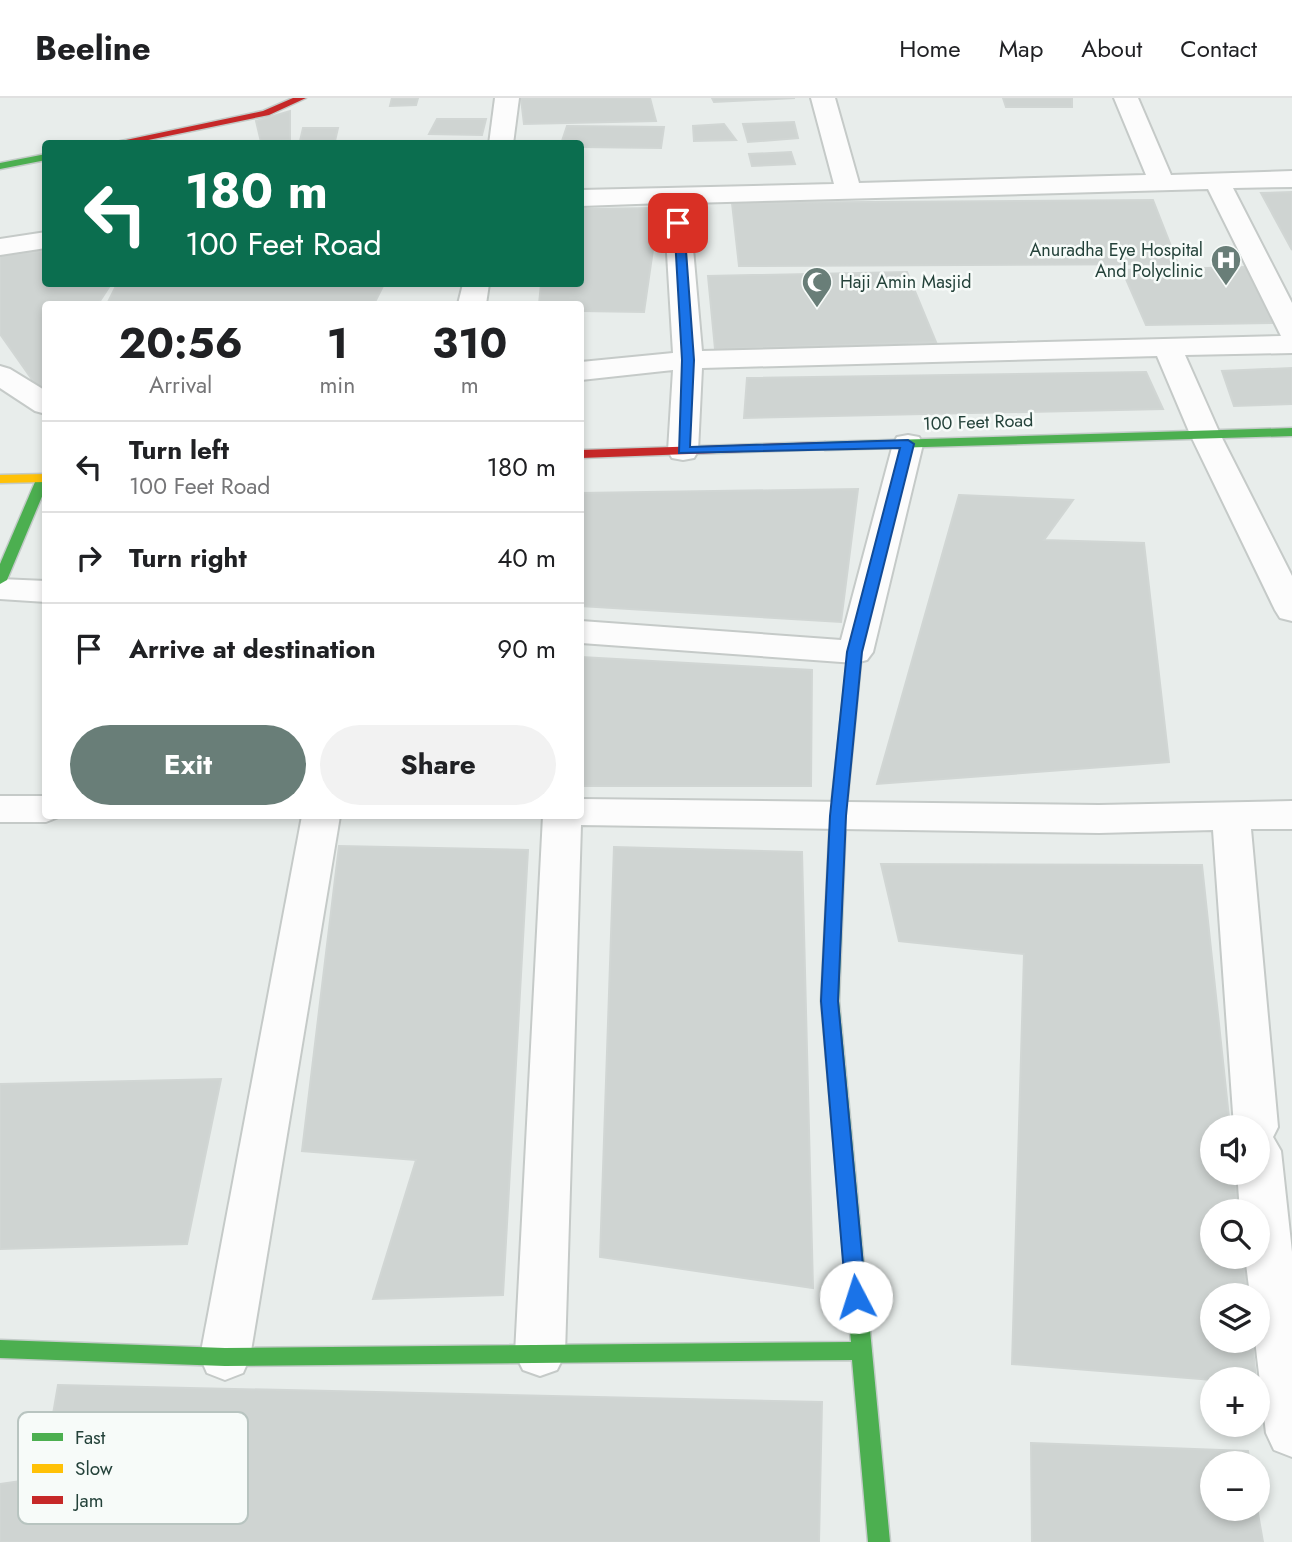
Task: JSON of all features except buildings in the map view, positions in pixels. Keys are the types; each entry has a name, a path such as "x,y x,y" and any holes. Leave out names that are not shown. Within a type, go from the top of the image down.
{"street":[{"path":"132,140 266,113 301,98"},
{"path":"502,140 507,98"},
{"path":"822,98 849,191"},
{"path":"1126,98 1161,182"},
{"path":"0,166 42,158"},
{"path":"584,198 1292,179"},
{"path":"1217,181 1292,331"},
{"path":"676,195 688,360 683,451"},
{"path":"0,247 42,241"},
{"path":"584,372 688,360 1292,344"},
{"path":"1167,347 1205,434 1292,610"},
{"path":"0,375 42,402"},
{"name":"100 Feet Road","path":"584,454 1292,432"},
{"path":"878,1542 830,1001 838,816 855,652 908,444"},
{"path":"0,479 42,477"},
{"path":"0,580 42,484"},
{"path":"0,589 42,592"},
{"path":"584,632 855,652"},
{"path":"0,809 42,809"},
{"path":"584,812 1100,819 1292,815"},
{"path":"1231,816 1255,1115"},
{"path":"225,1357 320,819"},
{"path":"540,1354 562,819"},
{"path":"1261,1185 1292,1433"},
{"path":"0,1349 225,1357 861,1351"}],"traffic: fast":[{"path":"0,166 42,158"},
{"path":"825,446 1292,432"},
{"path":"0,580 42,480"},
{"path":"855,652 838,816 830,1001 879,1542"},
{"path":"0,1349 225,1357 861,1351"}],"traffic: slow":[{"path":"0,479 42,478"}],"traffic: jam":[{"path":"132,140 266,113 301,98"},
{"path":"584,454 825,446"}],"place":[{"name":"Anuradha Eye Hospital And Polyclinic","path":"1226,287"},
{"name":"Haji Amin Masjid","path":"817,309"}],"route":[{"path":"678,223 688,360 683,451 908,444 855,652 838,816 830,1001 856,1297"}]}
